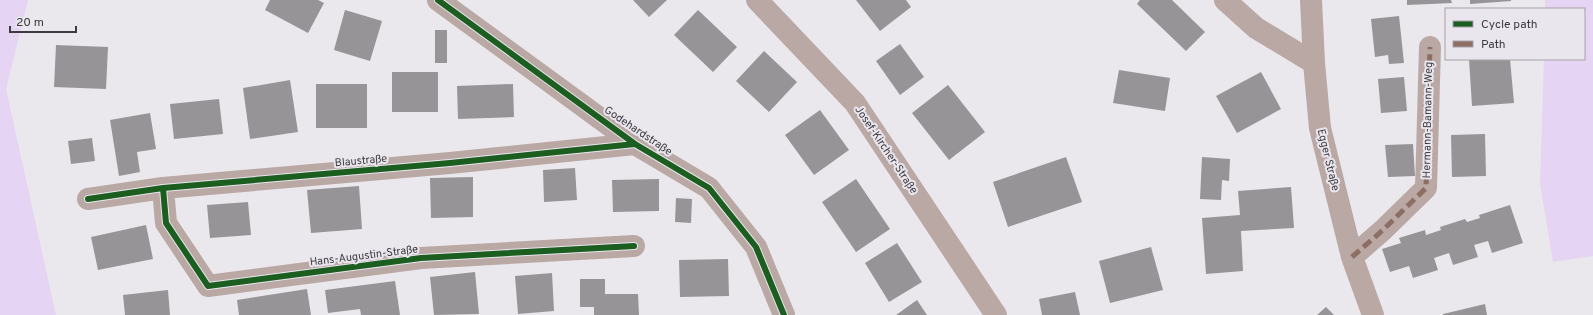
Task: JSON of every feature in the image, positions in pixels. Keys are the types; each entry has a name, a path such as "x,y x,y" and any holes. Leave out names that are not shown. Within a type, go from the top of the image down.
{"street":[{"name":"Godehardstraße","path":"438,0 635,144 709,188 756,247 784,315"},
{"name":"Josef-Kircher-Straße","path":"757,0 855,103 996,315"},
{"path":"1225,0 1256,28 1314,63"},
{"name":"Egger Straße","path":"1311,0 1314,63 1320,128 1352,257 1373,315"},
{"name":"Hermann-Bamann-Weg","path":"1352,257 1383,230 1426,188 1430,46"},
{"name":"Blaustraße","path":"88,199 163,188 450,163 635,144"},
{"name":"Hans-Augustin-Straße","path":"163,188 166,223 208,286 421,258 634,246"}],"shaded area":[{"path":"0,0 28,0 6,89 56,315 0,315"},
{"path":"1545,0 1593,0 1593,256 1553,262 1540,183 1544,60 1585,60 1585,8 1545,8"}],"building":[{"path":"270,0 318,0 324,3 308,33 265,10"},
{"path":"633,0 667,0 649,17"},
{"path":"856,0 906,0 911,7 880,31"},
{"path":"1140,0 1172,0 1205,32 1186,51 1137,4"},
{"path":"1407,0 1451,0 1452,3 1407,5"},
{"path":"1470,0 1511,0 1511,1 1470,4"},
{"path":"345,10 382,21 370,61 334,50"},
{"path":"698,10 737,47 713,72 674,35"},
{"path":"1399,16 1404,63 1389,64 1388,55 1375,57 1371,19"},
{"path":"435,30 447,30 447,63 435,63"},
{"path":"900,44 924,77 900,95 876,61"},
{"path":"56,45 108,47 106,89 54,87"},
{"path":"764,51 797,82 769,112 736,81"},
{"path":"1469,60 1510,60 1514,103 1472,106"},
{"path":"1119,70 1170,78 1165,111 1113,103"},
{"path":"392,72 438,72 438,112 392,112"},
{"path":"1261,72 1281,109 1237,133 1216,96"},
{"path":"1404,77 1407,111 1381,113 1378,79"},
{"path":"290,80 298,132 250,139 243,88"},
{"path":"316,84 367,84 367,128 316,128"},
{"path":"513,84 514,117 458,119 457,86"},
{"path":"948,85 985,132 949,160 912,113"},
{"path":"219,99 223,134 174,139 170,104"},
{"path":"820,110 849,150 814,175 785,135"},
{"path":"150,113 156,149 137,152 140,172 119,176 110,120"},
{"path":"1485,134 1486,176 1452,177 1451,135"},
{"path":"92,138 95,161 71,164 68,141"},
{"path":"1413,144 1415,176 1388,177 1385,145"},
{"path":"1066,157 1082,202 1008,227 993,182"},
{"path":"1202,157 1230,159 1229,181 1222,180 1221,200 1200,199"},
{"path":"575,168 577,200 544,202 543,170"},
{"path":"473,177 473,217 431,218 430,178"},
{"path":"659,179 659,211 613,212 612,180"},
{"path":"856,179 890,229 856,252 822,202"},
{"path":"359,186 362,229 311,233 307,190"},
{"path":"1291,187 1294,228 1241,231 1243,271 1206,274 1202,218 1240,215 1238,191"},
{"path":"676,198 692,199 691,223 675,222"},
{"path":"248,202 251,235 210,238 207,205"},
{"path":"1510,205 1523,243 1492,253 1488,241 1474,245 1478,257 1453,265 1449,253 1434,258 1438,270 1413,278 1409,266 1390,272 1382,249 1401,243 1399,238 1425,230 1426,235 1441,230 1440,227 1465,219 1467,222 1480,218 1479,215"},
{"path":"146,225 153,259 98,270 91,237"},
{"path":"897,243 922,282 889,302 865,263"},
{"path":"1151,247 1163,290 1110,303 1099,261"},
{"path":"728,259 729,296 680,297 679,260"},
{"path":"475,272 479,314 434,315 430,277"},
{"path":"552,273 554,311 518,314 515,276"},
{"path":"580,279 605,279 605,294 638,294 639,315 594,315 594,307 580,307"},
{"path":"395,281 400,315 361,315 360,309 328,313 325,290"},
{"path":"307,289 311,315 239,315 237,300"},
{"path":"168,290 170,315 125,315 123,295"},
{"path":"1075,292 1080,315 1042,315 1039,299"},
{"path":"917,300 927,315 896,315"},
{"path":"1485,304 1487,315 1443,315 1443,314"},
{"path":"1326,307 1334,315 1317,315"}],"marked path":[{"path":"1352,257 1383,230 1426,188 1430,47"}],"cycle path":[{"path":"438,0 635,144 709,188 756,247 784,315"},
{"path":"88,199 163,188 450,163 635,144"},
{"path":"163,188 166,223 208,286 421,258 634,246"}]}
